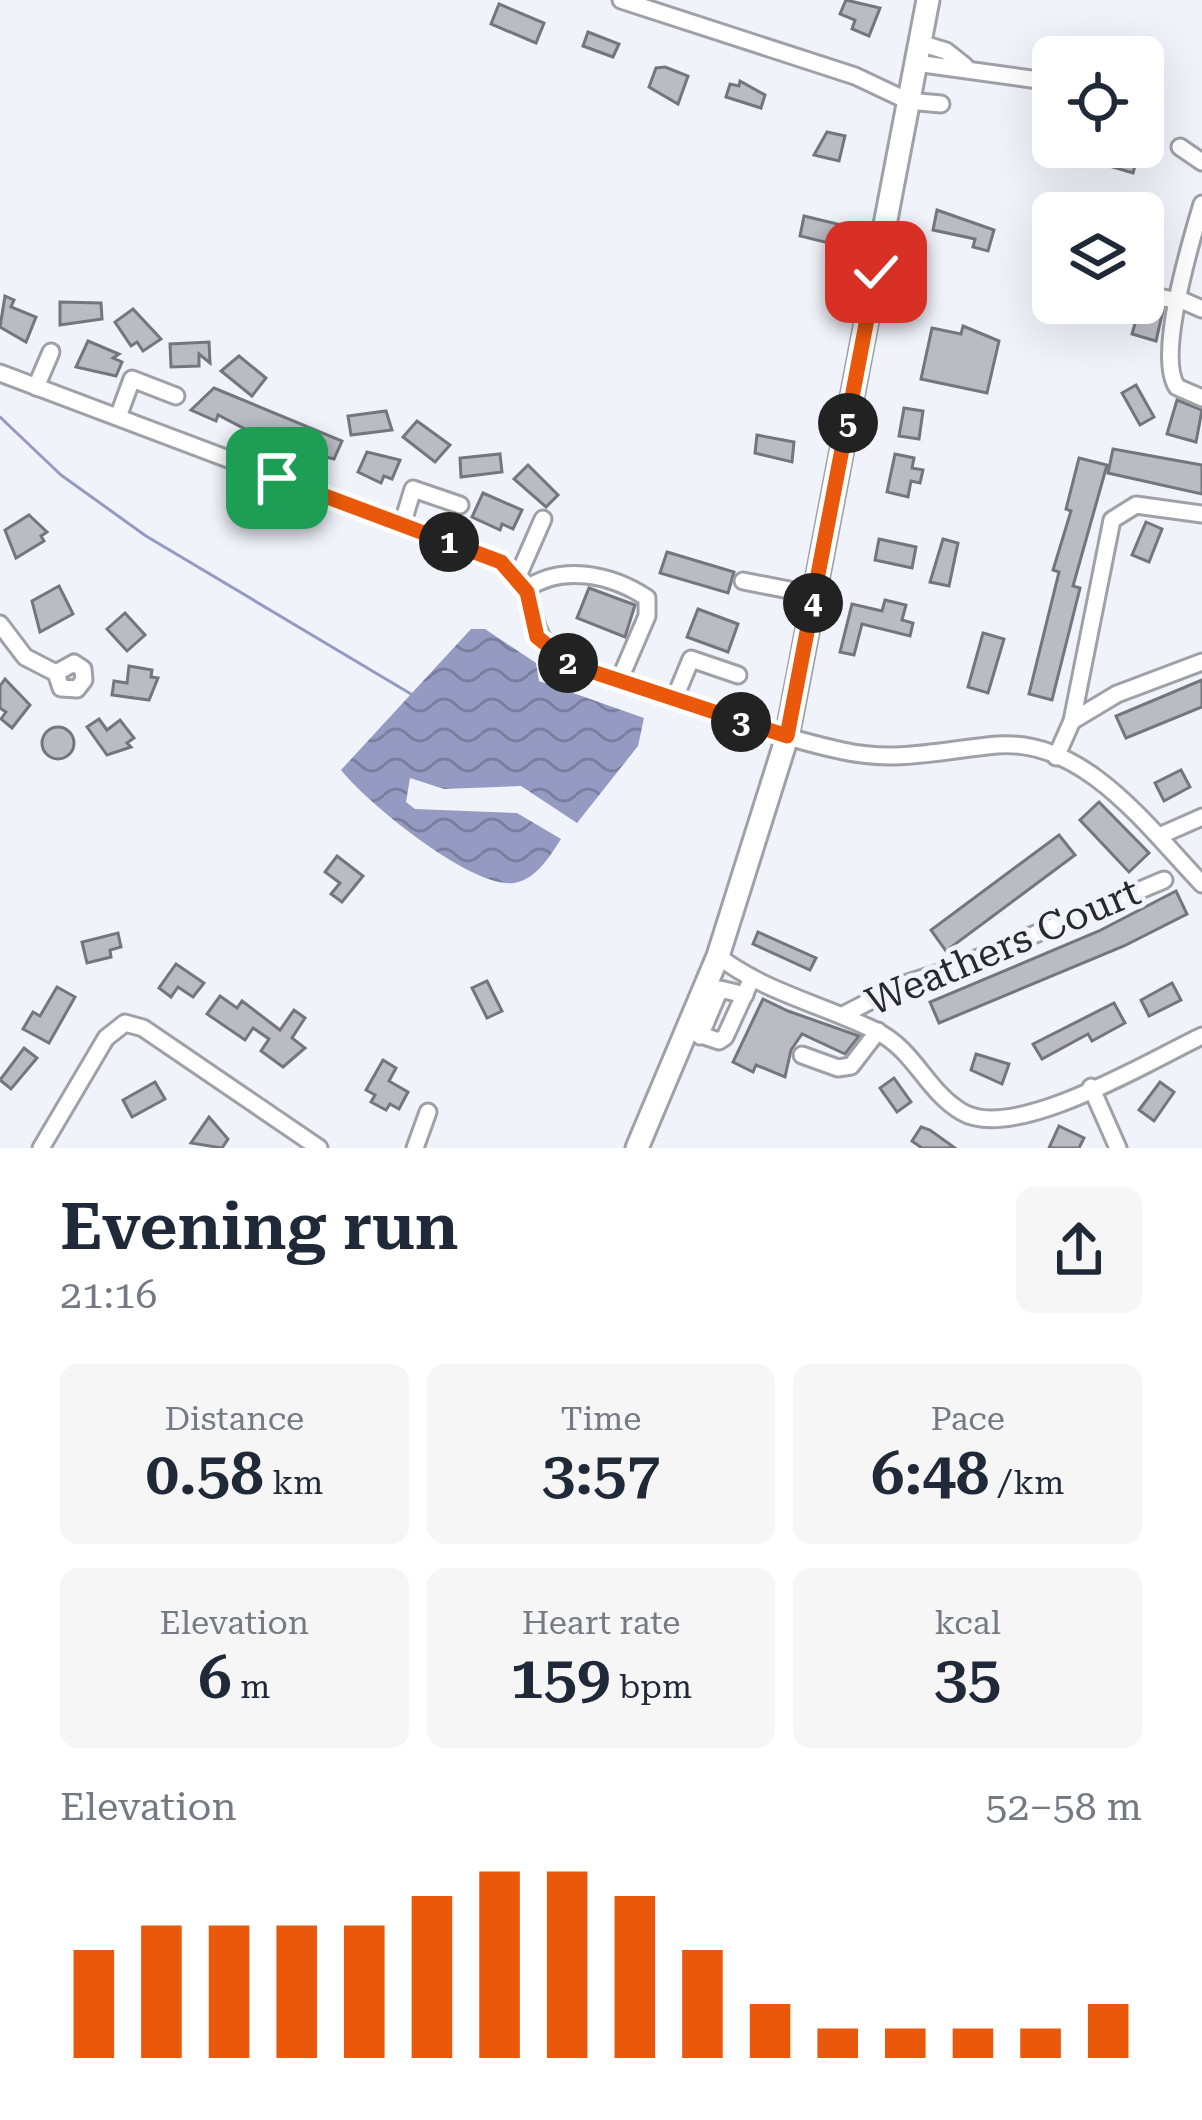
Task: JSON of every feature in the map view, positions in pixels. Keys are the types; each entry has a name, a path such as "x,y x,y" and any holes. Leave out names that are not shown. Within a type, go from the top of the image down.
{"main road":[{"path":"637,1148 713,986 718,956 787,736 928,0"}],"street":[{"path":"621,0 856,76 908,101 941,104"},
{"path":"918,53 946,51 965,66 1032,78"},
{"path":"1180,147 1202,162"},
{"path":"1202,204 1179,300 1169,371 1177,387 1202,398"},
{"path":"1164,298 1202,309"},
{"path":"36,387 51,352"},
{"path":"0,373 501,562 522,583 545,648 572,665 787,736 897,759 999,745 1056,757 1095,776 1202,884"},
{"path":"118,417 132,379 176,396"},
{"path":"402,525 413,488 460,505"},
{"path":"1056,757 1072,721 1112,520 1136,505 1202,514"},
{"path":"522,583 544,519"},
{"path":"522,583 560,572 594,577 647,598 646,616 619,681"},
{"path":"743,581 815,595"},
{"path":"0,624 25,657 56,673"},
{"path":"674,700 691,658 737,675"},
{"path":"1072,721 1117,694 1202,662"},
{"path":"1159,836 1202,817"},
{"name":"Weathers Court","path":"843,1015 901,985 952,969 1164,880"},
{"path":"718,956 748,987"},
{"path":"713,986 748,987 843,1015 878,1031 914,1058 949,1102 973,1118 1017,1118 1202,1036"},
{"path":"693,1033 719,1041 725,1037 748,987"},
{"path":"41,1148 106,1038 125,1023 143,1028 319,1148"},
{"path":"802,1055 838,1068 851,1066 878,1031"},
{"path":"1091,1087 1118,1148"},
{"path":"415,1148 428,1112"}],"water":[{"path":"471,629 485,629 536,663 539,681 644,718 638,746 577,823 521,786 444,789 410,778 406,802 415,809 517,813 561,839 536,872 514,883 496,881 447,858 373,802 341,770"}],"building":[{"path":"846,0 880,8 869,36 852,29 855,20 840,14"},
{"path":"499,4 544,23 536,43 491,24"},
{"path":"588,32 619,44 613,57 583,46"},
{"path":"656,68 688,76 678,104 649,87"},
{"path":"740,81 765,95 761,108 726,97 730,84 739,86"},
{"path":"827,132 845,136 839,161 814,155"},
{"path":"937,210 994,230 988,251 973,247 975,239 933,230"},
{"path":"804,216 850,227 845,247 800,236"},
{"path":"5,296 14,300 11,307 36,317 26,342 0,327"},
{"path":"60,302 101,303 102,319 60,325"},
{"path":"133,309 161,339 143,351 137,342 131,346 115,322"},
{"path":"1135,324 1160,324 1156,341 1132,334"},
{"path":"963,326 999,341 987,393 921,379 932,328 961,334"},
{"path":"88,341 119,354 113,358 122,362 116,376 76,367"},
{"path":"209,342 210,363 199,354 199,366 171,367 170,344"},
{"path":"239,356 266,378 252,396 221,371"},
{"path":"1136,385 1154,417 1140,425 1122,393"},
{"path":"214,388 342,441 334,459 293,449 271,435 268,441 218,415 216,421 191,410"},
{"path":"1177,400 1202,410 1196,442 1167,434"},
{"path":"904,408 923,411 919,439 899,436"},
{"path":"386,411 392,430 351,435 348,416"},
{"path":"417,421 450,445 435,462 403,437"},
{"path":"757,435 794,442 792,462 755,453"},
{"path":"1113,449 1202,465 1202,494 1108,473"},
{"path":"367,452 400,460 392,479 384,476 381,483 358,472"},
{"path":"500,454 502,472 461,477 460,458"},
{"path":"895,454 914,458 912,468 923,470 920,483 911,481 908,497 887,492"},
{"path":"1079,458 1107,465 1073,586 1080,588 1052,700 1029,694 1059,572 1053,570 1071,511 1066,509"},
{"path":"528,465 558,495 546,507 514,479"},
{"path":"483,493 522,510 513,529 502,524 500,530 472,517"},
{"path":"29,515 47,532 41,536 44,541 16,558 5,530"},
{"path":"1146,522 1162,529 1149,562 1132,555"},
{"path":"879,539 916,547 912,568 875,560"},
{"path":"943,539 958,543 949,586 930,582"},
{"path":"667,552 734,572 728,593 660,573"},
{"path":"59,586 73,614 40,632 32,601"},
{"path":"589,588 635,605 625,637 577,618"},
{"path":"885,600 906,605 902,620 913,623 910,636 862,624 854,655 840,652 852,604 882,611"},
{"path":"698,609 738,624 728,652 687,637"},
{"path":"125,613 145,635 127,651 107,629"},
{"path":"983,633 1004,639 988,693 968,687"},
{"path":"129,666 152,670 151,677 158,678 149,700 112,695 114,681 127,683"},
{"path":"5,679 30,705 12,728 1,719 6,712 0,708 0,686"},
{"path":"1202,680 1202,707 1126,738 1116,716"},
{"path":"99,719 107,730 120,720 134,738 127,743 131,747 107,755 87,727"},
{"path":"58,727 69,732 74,743 69,754 58,759 47,754 42,743 47,732"},
{"path":"1181,770 1190,787 1164,801 1155,783"},
{"path":"1099,802 1149,853 1129,872 1080,820"},
{"path":"1059,835 1075,855 946,951 931,930"},
{"path":"337,856 363,876 342,902 331,894 340,883 325,872"},
{"path":"1176,891 1187,914 1124,946 939,1023 930,1002 1099,931"},
{"path":"758,932 816,958 810,970 753,944"},
{"path":"118,933 121,947 110,950 111,957 87,963 82,942"},
{"path":"176,964 204,983 193,997 178,987 171,997 159,988"},
{"path":"487,981 502,1011 487,1018 472,988"},
{"path":"1172,983 1181,1000 1149,1016 1141,1000"},
{"path":"57,987 75,997 49,1043 23,1029 33,1012 40,1016"},
{"path":"220,996 237,1008 242,1001 280,1030 294,1010 305,1018 292,1038 305,1048 283,1067 261,1051 269,1039 253,1028 245,1040 207,1014"},
{"path":"763,999 859,1036 845,1054 802,1034 791,1050 785,1077 756,1065 753,1072 733,1062"},
{"path":"1114,1003 1125,1023 1092,1041 1088,1034 1042,1059 1033,1044"},
{"path":"24,1048 37,1058 11,1089 0,1080"},
{"path":"976,1054 1009,1064 1002,1084 971,1070"},
{"path":"383,1060 396,1068 389,1081 408,1092 399,1109 390,1104 386,1110 371,1102 375,1095 366,1090"},
{"path":"894,1078 911,1102 897,1112 880,1088"},
{"path":"155,1082 165,1099 132,1117 123,1100"},
{"path":"1160,1082 1174,1092 1154,1121 1139,1110"},
{"path":"209,1117 228,1139 222,1148 191,1143"},
{"path":"1059,1126 1084,1138 1079,1148 1049,1148"},
{"path":"921,1127 955,1148 922,1148 912,1141"}],"waterway":[{"path":"0,417 61,475 146,536 411,694"}],"route":[{"path":"277,478 501,562 513,570 527,592 537,637 558,658 787,736 876,272"}]}
